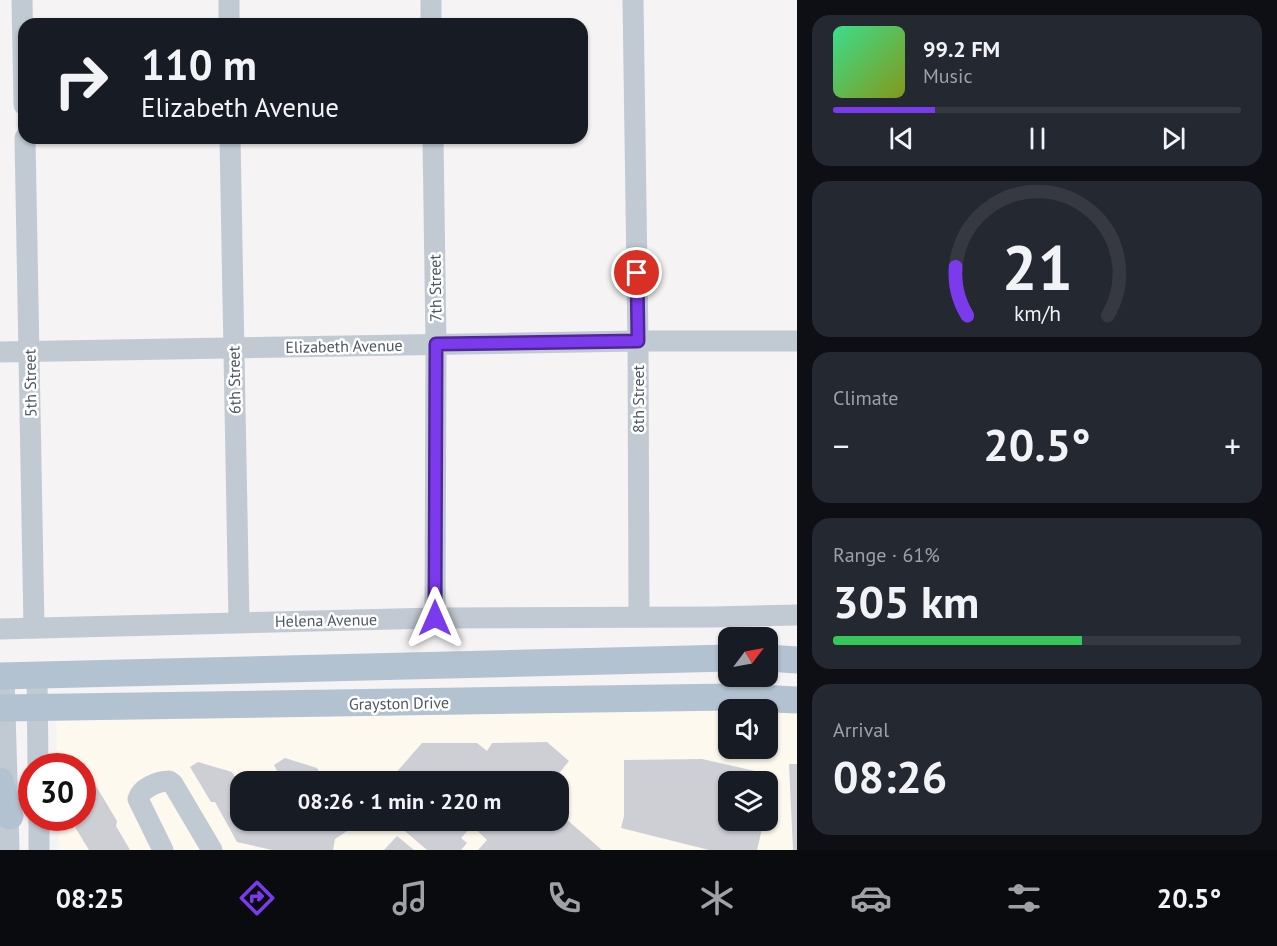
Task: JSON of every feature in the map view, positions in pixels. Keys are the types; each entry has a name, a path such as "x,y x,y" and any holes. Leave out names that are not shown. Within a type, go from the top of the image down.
{"main road":[{"path":"2,676 718,658"},
{"path":"778,659 797,660"},
{"name":"Grayston Drive","path":"3,709 732,697 797,700"},
{"path":"0,780 10,816"}],"street":[{"path":"22,0 22,18"},
{"path":"229,0 229,18"},
{"path":"431,0 431,18"},
{"name":"8th Street","path":"633,0 639,617"},
{"name":"5th Street","path":"25,144 34,628"},
{"name":"6th Street","path":"230,144 239,622"},
{"name":"7th Street","path":"433,144 436,344 435,618"},
{"name":"Elizabeth Avenue","path":"0,352 638,341 797,341"},
{"name":"Helena Avenue","path":"0,628 435,618 797,615"},
{"path":"37,675 38,753"},
{"path":"2,676 10,816 9,850"},
{"path":"163,850 138,799 143,790 163,781 173,784 212,850"},
{"path":"39,831 39,850"}],"shaded area":[{"path":"718,704 718,759 778,759 778,710 797,713 797,850 59,850 59,831 96,831 96,753 57,753 56,721"}],"building":[{"path":"547,742 569,761 561,771 398,771 422,743 477,743 487,751 492,743"},
{"path":"285,758 317,768 319,771 277,771 274,765"},
{"path":"702,759 755,771 718,771 718,831 761,831 757,850 709,850 621,828 624,816 624,760"},
{"path":"198,762 230,771 230,829 215,802 211,802 190,767"},
{"path":"789,764 797,764 797,850 793,850"},
{"path":"96,786 117,821 116,826 130,850 89,850 77,831 96,831"},
{"path":"569,822 602,850 478,850 487,840 477,831 569,831"},
{"path":"231,831 347,831 335,839 333,850 272,850 237,842"},
{"path":"405,831 467,831 461,838 467,843 461,850 427,850"},
{"path":"397,836 414,850 384,850"}],"route":[{"path":"435,618 436,344 638,341 637,273"}]}
